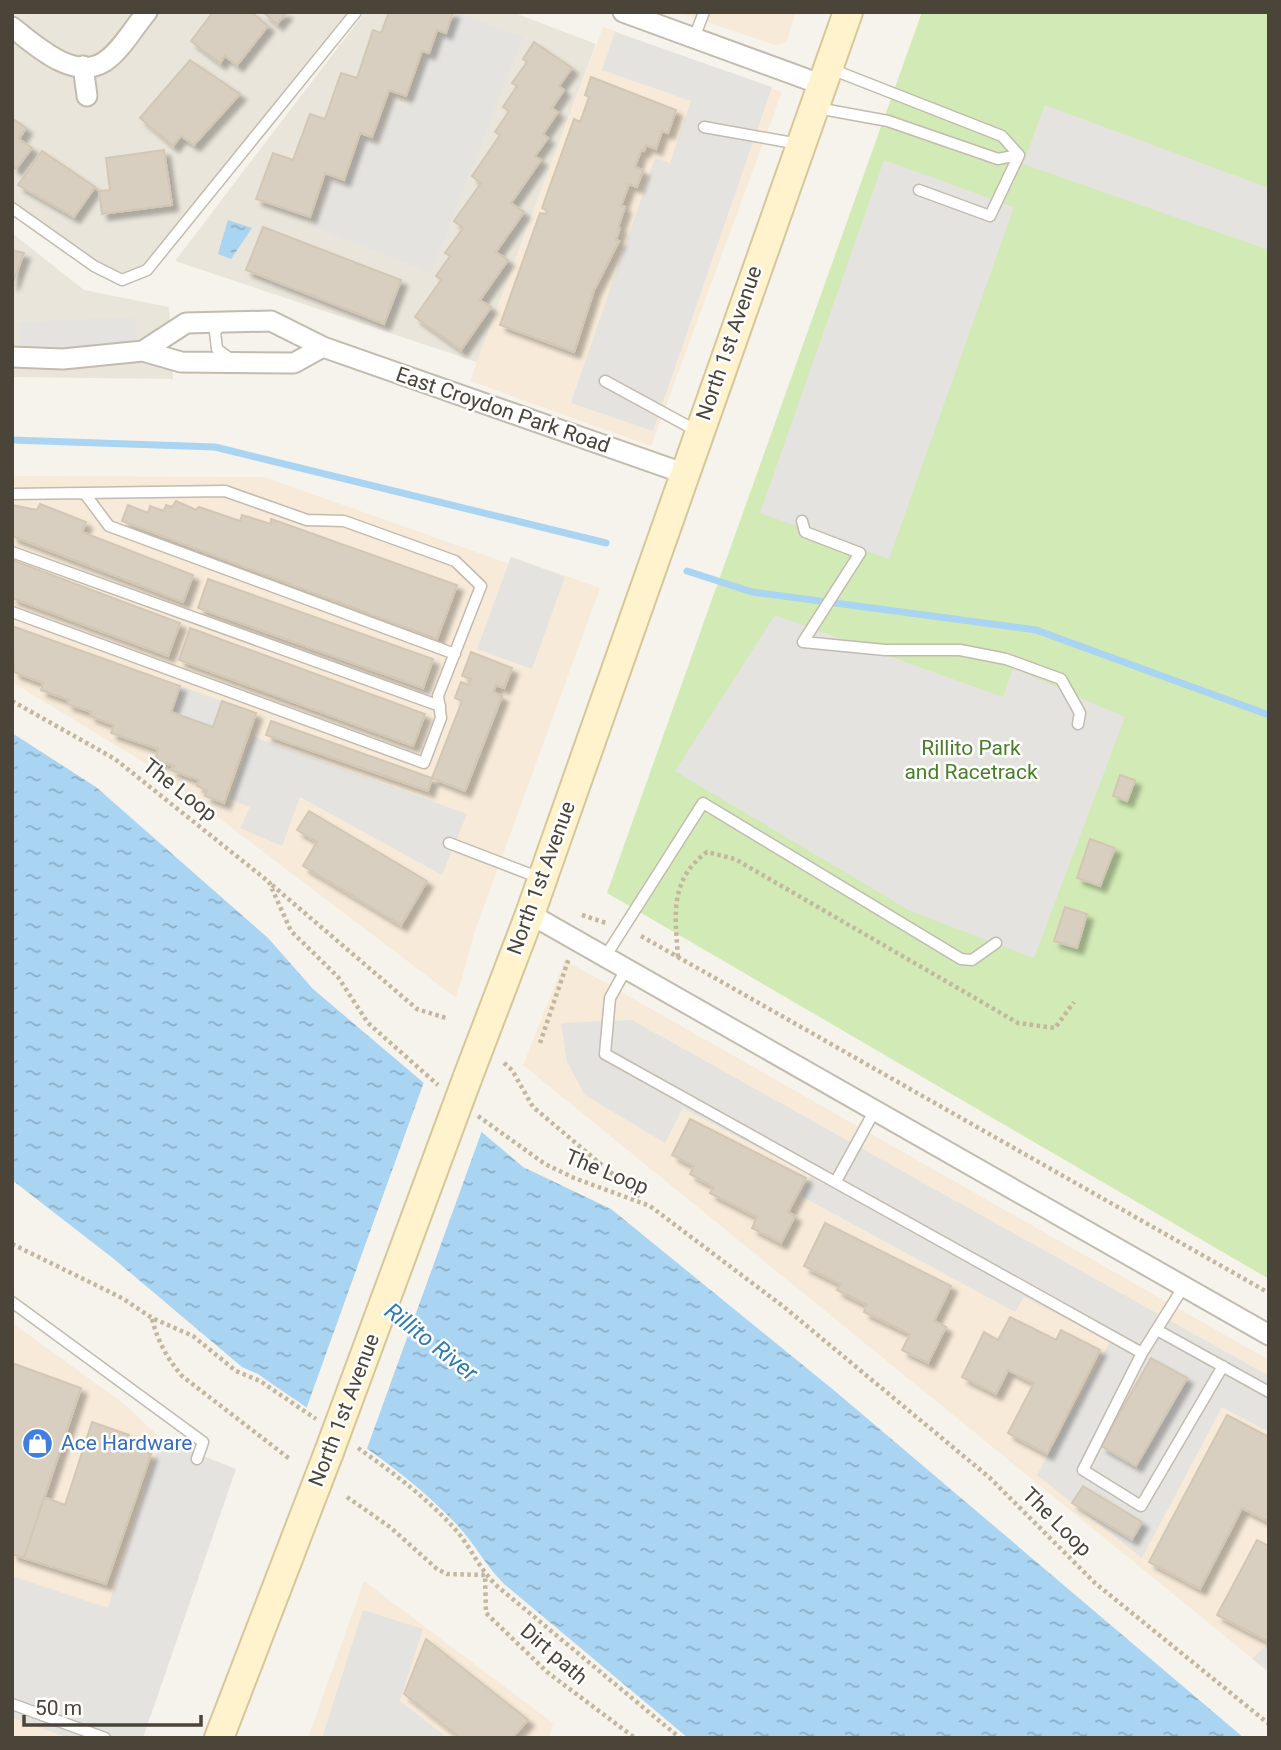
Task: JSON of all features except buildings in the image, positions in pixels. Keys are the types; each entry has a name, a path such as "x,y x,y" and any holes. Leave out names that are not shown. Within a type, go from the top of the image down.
{"main road":[{"name":"North 1st Avenue","path":"219,1738 336,1441 454,1083 530,914 683,473 848,12"}],"street":[{"path":"12,27 54,58 86,66 103,62 114,53 147,12"},
{"path":"623,12 820,86"},
{"path":"86,66 87,96"},
{"name":"East Croydon Park Road","path":"143,351 186,323 271,321 323,347 683,473"},
{"name":"East Croydon Park Road","path":"12,357 63,359 143,351 181,362 294,363 323,347"},
{"path":"530,914 1269,1335"}],"lane":[{"path":"12,208 94,266 122,280 147,270 356,12"},
{"path":"694,38 704,12"},
{"path":"820,86 888,121 998,159 1019,155"},
{"path":"820,86 1002,136 1019,155"},
{"path":"704,127 800,144"},
{"path":"919,190 990,216 1019,155"},
{"path":"223,322 215,332 217,349 235,362"},
{"path":"605,382 698,432"},
{"path":"12,494 225,491 307,520 344,521 455,561 481,586 438,696 441,718 424,763 12,612"},
{"path":"85,494 108,526 455,654"},
{"path":"802,522 804,533 860,553 803,642 885,650 960,650 1006,659 1061,679 1080,713 1079,723"},
{"path":"12,552 439,706"},
{"path":"605,957 703,803 961,959 972,960 996,943"},
{"path":"449,843 542,879"},
{"path":"626,969 610,998 605,1054 1142,1353"},
{"path":"836,1181 875,1110"},
{"path":"1184,1286 1142,1353 1083,1470 1141,1506 1223,1366"},
{"path":"12,1302 203,1442 197,1458"},
{"path":"1157,1330 1269,1392"},
{"path":"12,1704 105,1738"}],"path":[{"name":"The Loop","path":"12,701 115,760 269,882 290,931 338,977 361,1014 454,1083"},
{"path":"678,957 674,901 695,861 707,852 735,859 1018,1023 1055,1028 1074,1002"},
{"path":"269,882 417,1009 446,1018"},
{"path":"582,915 606,923"},
{"path":"641,936 1269,1293"},
{"path":"540,1043 569,958"},
{"path":"504,1063 512,1070 533,1107 650,1206"},
{"name":"The Loop","path":"470,1110 545,1164 574,1178 650,1206 784,1307 990,1478 1095,1583 1269,1724"},
{"path":"12,1244 122,1298 152,1318 200,1340 236,1371 266,1384 336,1441 411,1488 455,1530 485,1575 680,1738"},
{"path":"152,1318 163,1349 182,1376 290,1460"},
{"path":"347,1497 390,1527 436,1569 447,1574 485,1575"},
{"name":"Dirt path","path":"485,1575 485,1613 547,1672 635,1738"}],"shaded area":[{"path":"12,12 353,12 138,281 62,243 12,204"},
{"path":"365,12 512,12 596,44 477,362 175,261"},
{"path":"456,12 523,37 431,273 314,227 332,181 346,186 364,139 378,144 394,103 407,108 428,55 433,57 442,34 447,36"},
{"path":"677,12 796,12 786,43 775,45"},
{"path":"603,27 782,92 651,446 470,381"},
{"path":"615,32 772,87 653,431 571,403 655,158 670,163 691,101 602,70"},
{"path":"1045,105 1269,188 1269,250 1023,164"},
{"path":"884,160 1014,207 889,559 760,513"},
{"path":"12,233 84,290 169,307 173,379 12,377"},
{"path":"135,317 137,347 20,352 19,322"},
{"path":"12,476 264,477 513,565 516,558 600,588 476,928 456,998 153,768 12,682"},
{"path":"511,557 565,577 532,669 477,649"},
{"path":"775,615 1003,697 1013,668 1125,717 1034,958 910,911 675,771"},
{"path":"180,686 222,701 213,727 171,712"},
{"path":"252,736 467,814 442,875 300,797 282,846 240,828 250,807 230,799"},
{"path":"565,960 1269,1360 1269,1672 523,1065"},
{"path":"632,1020 1269,1376 1269,1432 1222,1407 1142,1558 1037,1475 1110,1342 1024,1297 1015,1312 801,1196 811,1176 683,1108 665,1143 585,1095 567,1062 561,1023"},
{"path":"12,1323 123,1403 208,1482 118,1738 12,1738"},
{"path":"161,1439 236,1469 143,1738 69,1738 12,1718 12,1576 108,1608"},
{"path":"364,1581 553,1723 549,1738 308,1738"},
{"path":"363,1610 423,1629 400,1701 448,1738 322,1738"},
{"path":"1269,1643 1269,1672 1252,1659"}],"green space":[{"name":"Rillito Park and Racetrack","path":"922,12 1269,12 1269,1279 607,893"}],"water":[{"path":"228,220 252,228 231,259 218,254"},
{"name":"Rillito River","path":"12,733 96,787 268,938 313,989 523,1167 611,1209 836,1392 1244,1738 688,1738 504,1584 458,1526 413,1483 258,1374 242,1367 114,1259 12,1180"}],"pier":[{"path":"425,1079 483,1128 365,1454 305,1412"}],"waterway":[{"path":"12,440 215,447 606,543"},
{"path":"687,571 752,592 1036,630 1269,715"}],"place":[{"name":"Ace Hardware","path":"38,1443"}]}
